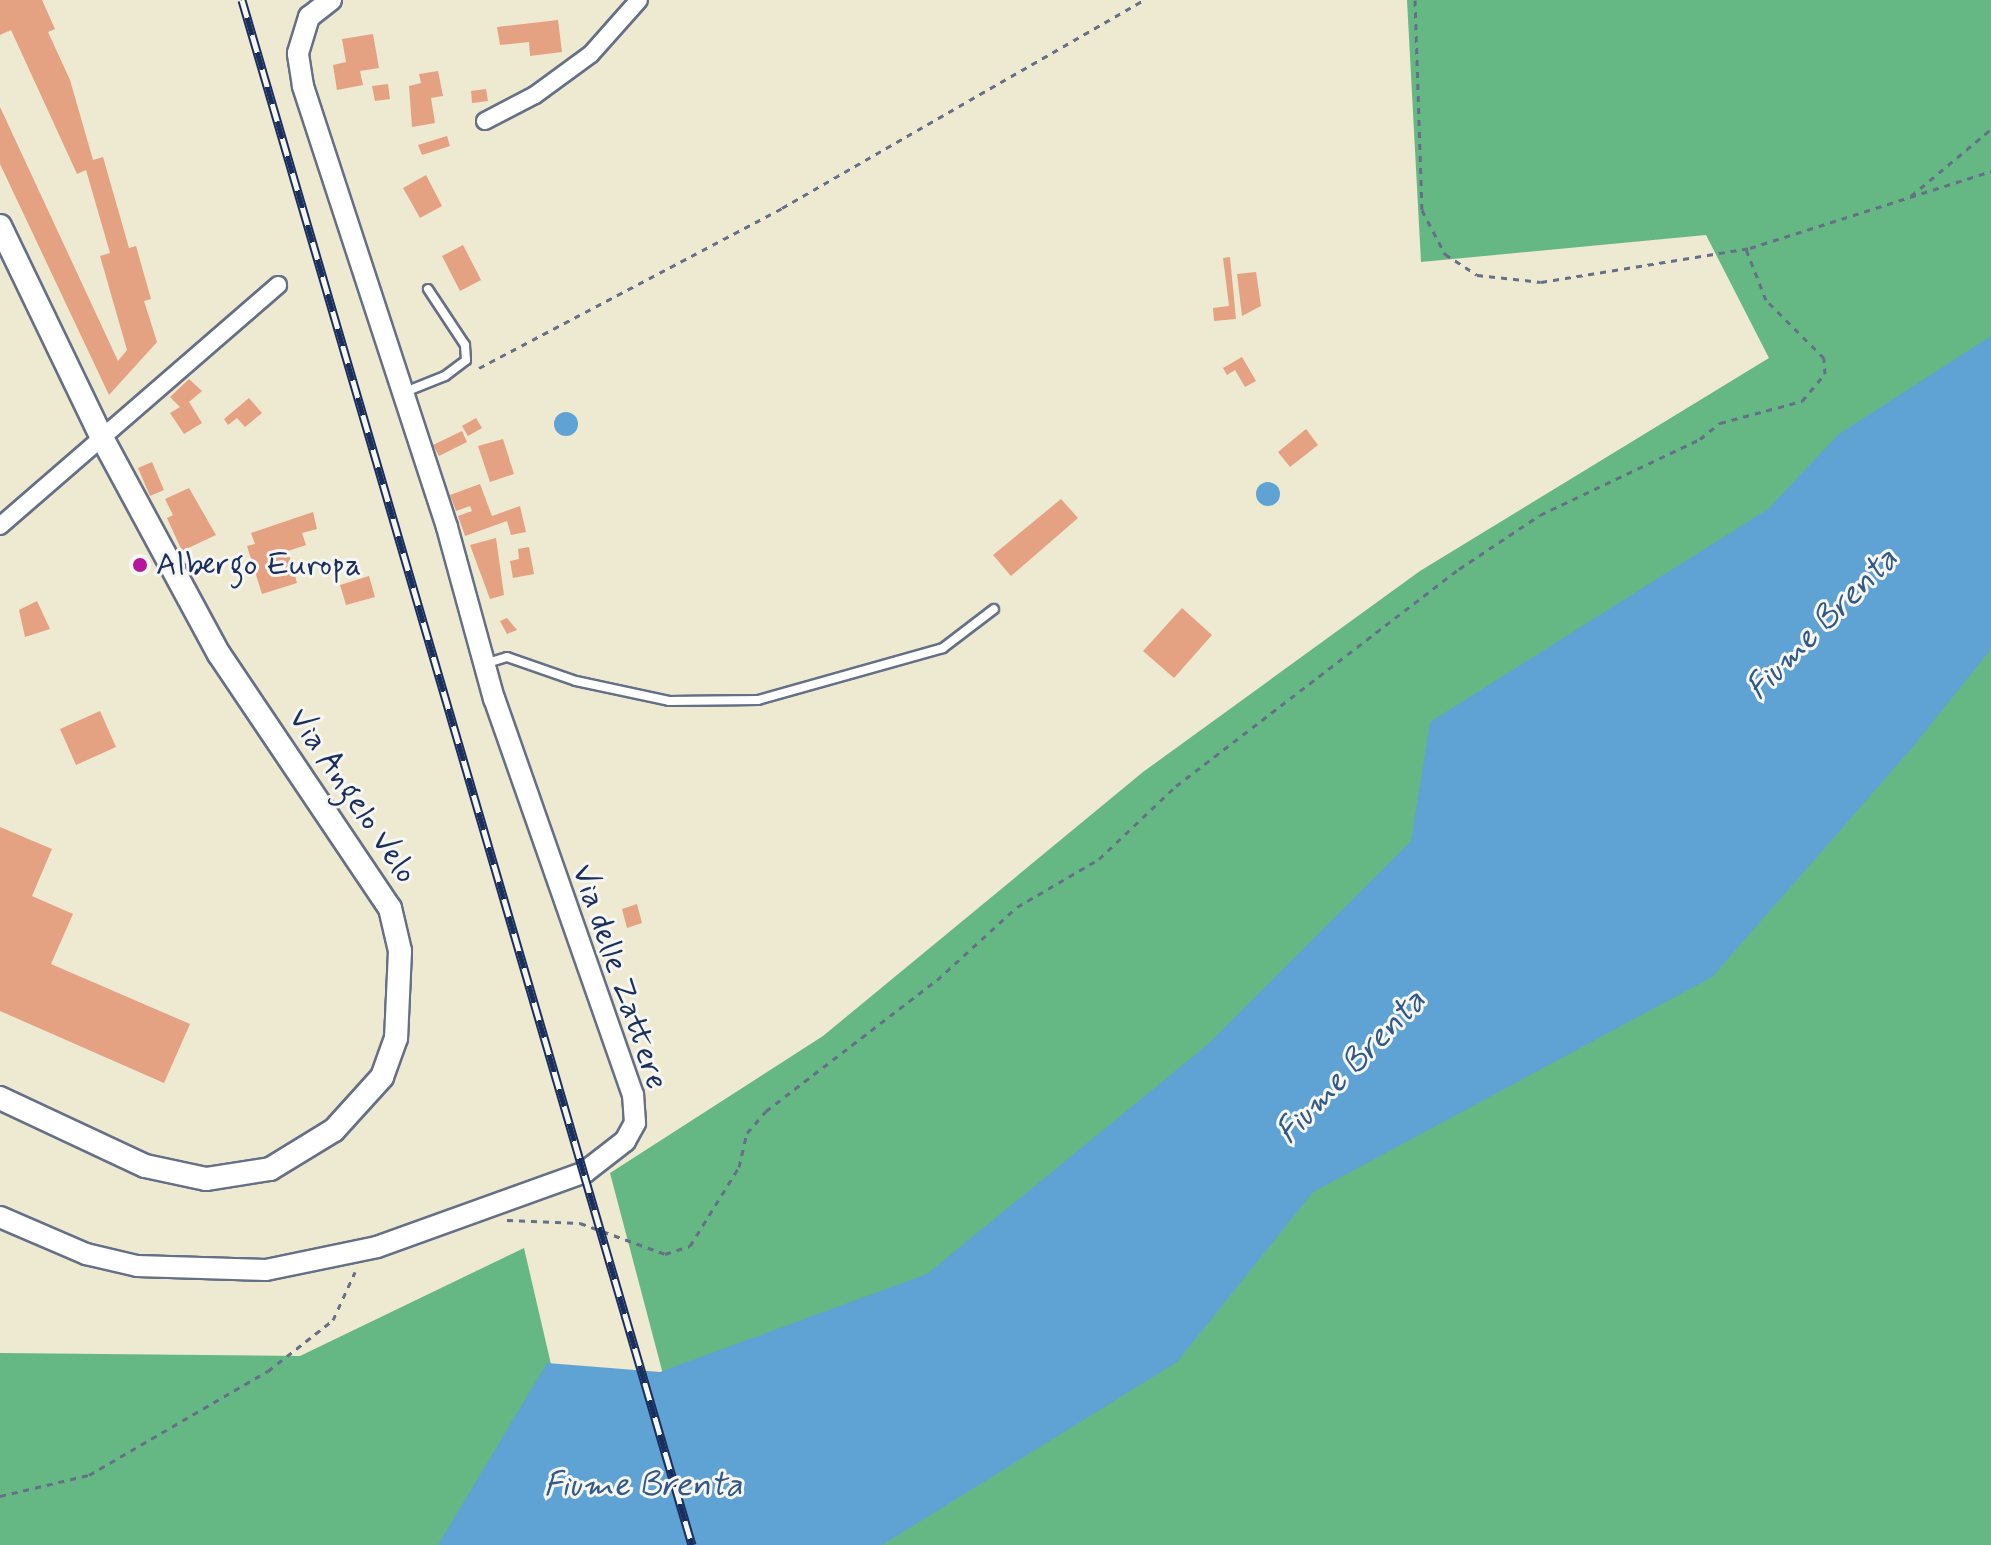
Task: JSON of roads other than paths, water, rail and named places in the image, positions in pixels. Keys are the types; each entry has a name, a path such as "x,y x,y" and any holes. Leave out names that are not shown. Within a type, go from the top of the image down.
{"main road":[{"name":"Via Angelo Velo","path":"0,226 101,436 219,654 390,908 400,951 396,1038 382,1077 334,1130 270,1169 206,1179 145,1166 0,1098"}],"street":[{"name":"Via delle Zattere","path":"0,1217 86,1254 137,1266 266,1270 365,1250 494,1206 602,1164 635,1123 633,1095 483,664 405,392 352,247 298,53 309,17 331,0"},
{"path":"485,121 535,95 591,54 639,0"},
{"path":"0,526 278,285"}],"lane":[{"path":"405,392 445,376 466,360 465,345 428,289"},
{"path":"483,664 507,657 576,681 669,701 758,700 943,648 994,609"}],"water":[{"name":"Fiume Brenta","path":"1991,336 1991,649 1911,749 1712,977 1313,1192 1177,1362 882,1545 438,1545 547,1363 660,1372 927,1274 1207,1045 1411,841 1430,722 1768,509 1839,434"},
{"path":"566,412 574,416 578,424 574,432 566,436 558,432 554,424 558,416"},
{"path":"1268,482 1276,486 1280,494 1276,502 1268,506 1260,502 1256,494 1260,486"}],"railway":[{"path":"242,0 692,1545"}],"place":[{"name":"Albergo Europa","path":"140,565"}]}
